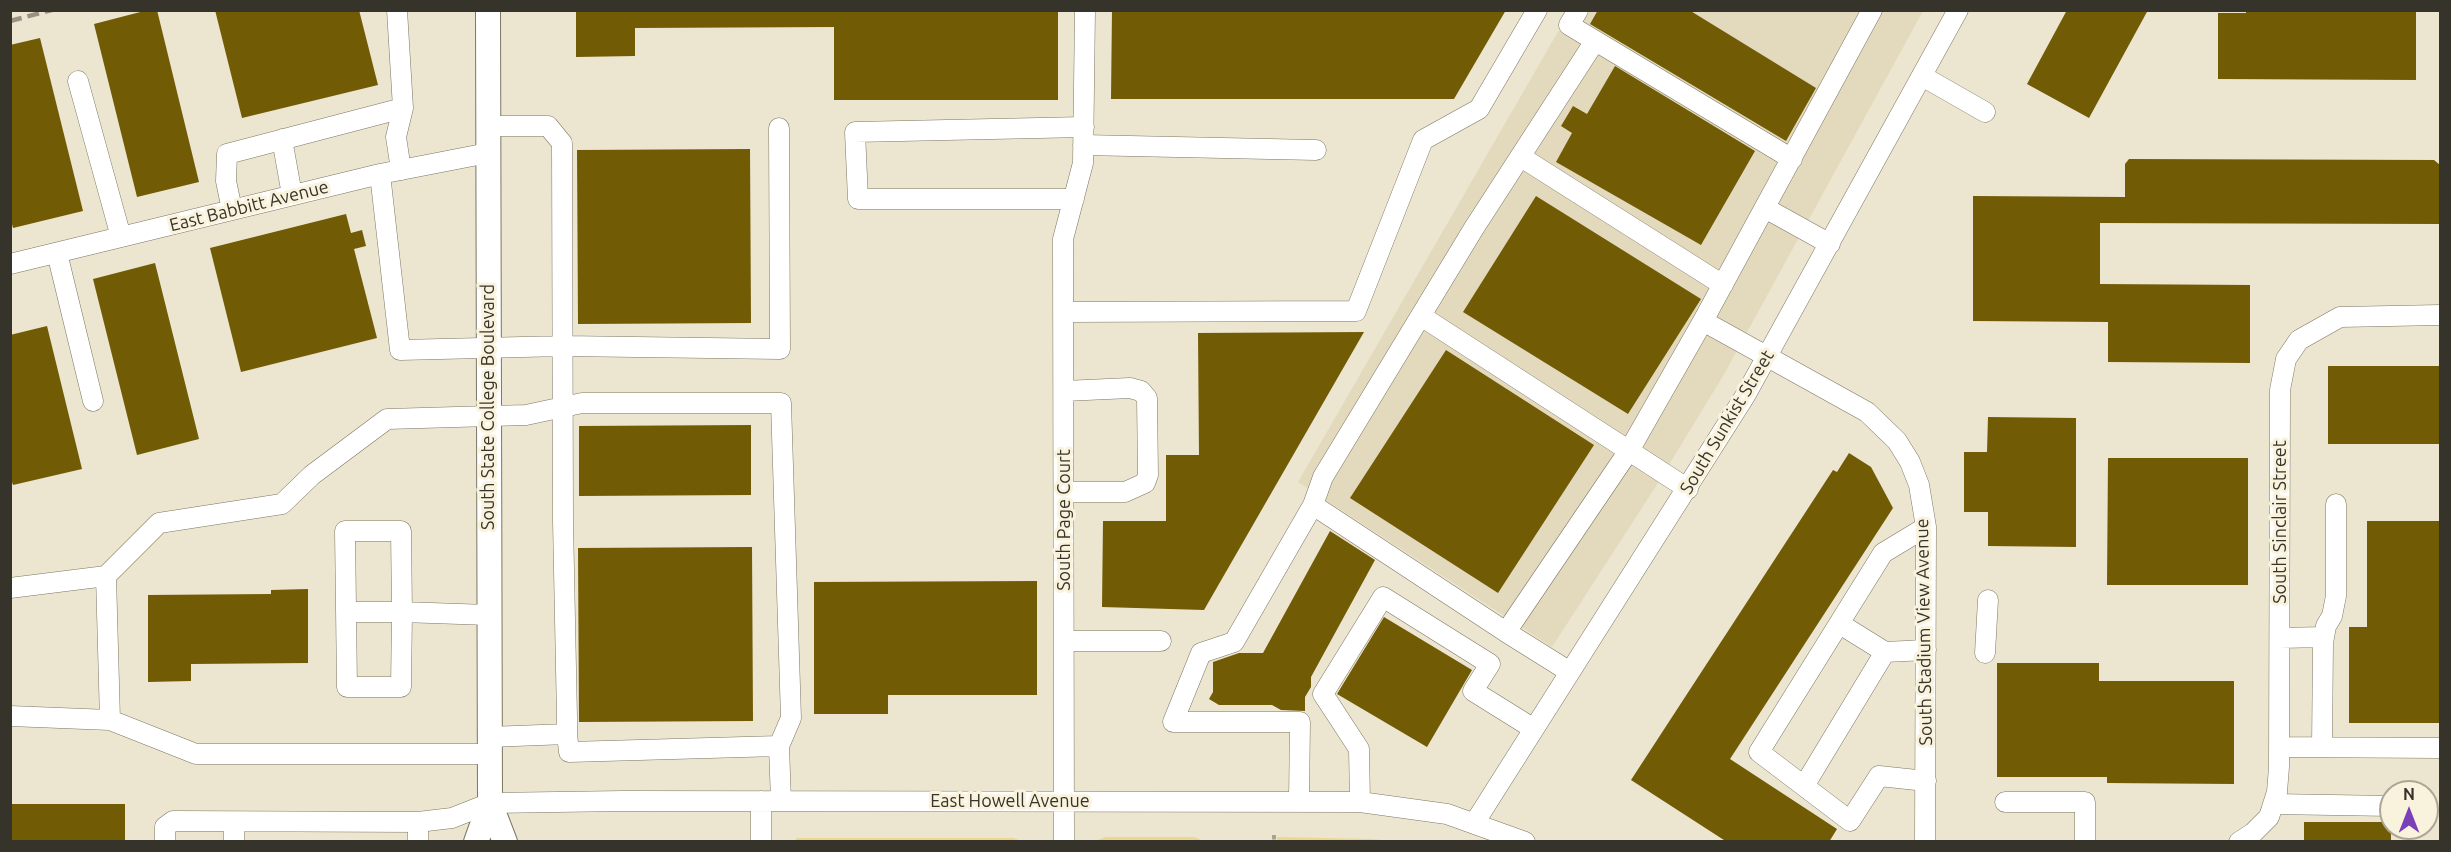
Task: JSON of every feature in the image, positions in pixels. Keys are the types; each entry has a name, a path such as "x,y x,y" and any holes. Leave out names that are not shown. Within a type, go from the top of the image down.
{"main road":[{"name":"South State College Boulevard","path":"488,10 490,803 505,842"},
{"name":"South State College Boulevard","path":"476,842 490,803"}],"street":[{"path":"397,10 403,108 396,137 401,170"},
{"name":"South Page Court","path":"1064,842 1063,239 1083,163 1085,10"},
{"path":"1063,312 1356,311 1423,140 1479,109 1537,10"},
{"path":"1578,10 1569,25 1792,159"},
{"path":"1506,632 1630,449 1723,285 1872,10"},
{"name":"South Sunkist Street","path":"1474,822 1688,489 1830,244 1958,10"},
{"path":"1299,801 1300,722 1173,722 1201,653 1234,642 1313,505 1323,477 1594,41"},
{"path":"1922,76 1985,112"},
{"path":"78,81 120,237"},
{"path":"232,210 226,181 227,154 403,108"},
{"path":"488,126 548,126 562,143 568,752 779,746"},
{"path":"380,174 400,350 563,346 780,349 779,128"},
{"path":"1074,199 858,199 855,132 1084,136 1316,150"},
{"path":"282,139 292,195"},
{"name":"East Babbitt Avenue","path":"10,264 380,174 488,153"},
{"path":"1521,157 1723,285"},
{"path":"1765,208 1830,244"},
{"path":"57,253 93,401"},
{"name":"South Sinclair Street","path":"2239,842 2269,818 2280,767 2280,390 2286,358 2299,340 2340,317 2440,315"},
{"path":"1421,316 1630,449 1688,489"},
{"name":"South Stadium View Avenue","path":"1703,321 1859,407 1897,441 1913,470 1919,485 1926,527 1926,842"},
{"path":"1064,391 1130,388 1142,391 1147,398 1148,475 1145,483 1125,492 1064,492"},
{"path":"10,588 106,576 159,523 282,504 312,475 387,419 488,414 526,415 582,403 781,403 791,718 779,746 771,801 761,842"},
{"path":"2322,747 2324,637 2336,596 2336,504"},
{"path":"1313,505 1570,672"},
{"path":"1926,527 1883,553 1759,752 1850,821 1879,776 1926,781"},
{"path":"345,531 401,531 402,612 401,687 346,687 345,531"},
{"path":"106,576 110,720"},
{"path":"1359,802 1359,749 1323,694 1383,597 1490,664 1473,691 1534,729"},
{"path":"1985,653 1988,600"},
{"path":"346,612 489,615"},
{"path":"1840,624 1885,652 1926,650"},
{"path":"2280,638 2324,637"},
{"path":"1064,641 1161,641"},
{"path":"1804,786 1885,652"},
{"path":"10,716 110,720 196,754 489,745 567,734"},
{"path":"2280,747 2440,748"},
{"name":"East Howell Avenue","path":"490,803 1359,802 1420,808 1474,822 1525,842"},
{"path":"2005,802 2085,802 2085,842"},
{"path":"165,842 165,827 173,821 234,832 418,822 452,818 490,803"},
{"path":"2273,804 2379,806"},
{"path":"418,822 418,842"}],"path":[{"path":"1274,835 1274,842"}],"shaded area":[{"path":"1570,11 1923,11 1723,376 1656,486 1552,647 1298,482"},
{"path":"1105,837 1194,837 1204,841 1096,841"},
{"path":"1277,837 1371,839 1393,841 1277,842"},
{"path":"797,838 1013,838 1022,841 794,841"}],"building":[{"path":"148,10 157,10 199,182 137,197 94,24"},
{"path":"215,10 359,10 378,85 242,118"},
{"path":"576,10 1058,10 1058,100 834,100 834,27 635,28 635,56 576,57"},
{"path":"1112,10 1506,10 1454,99 1111,99"},
{"path":"1598,10 1689,10 1816,88 1786,141 1590,24"},
{"path":"2067,10 2148,10 2089,118 2027,84"},
{"path":"2246,10 2416,10 2416,80 2218,79 2218,13 2246,13"},
{"path":"40,38 83,211 13,228 10,216 10,45"},
{"path":"1615,66 1755,151 1701,245 1556,162 1572,133 1561,126 1573,106 1587,114"},
{"path":"750,149 751,323 578,324 577,150"},
{"path":"2129,159 2434,160 2440,165 2439,224 2100,223 2100,284 2250,285 2250,363 2108,362 2108,322 1973,321 1973,196 2125,197 2125,164"},
{"path":"1536,196 1701,299 1628,414 1463,312"},
{"path":"346,214 351,233 362,230 366,246 354,249 377,338 241,372 210,248"},
{"path":"155,263 199,439 137,455 93,279"},
{"path":"47,326 82,469 13,485 10,476 10,335"},
{"path":"1364,332 1204,610 1102,607 1103,521 1166,521 1166,455 1199,455 1198,333"},
{"path":"1446,350 1594,445 1498,593 1350,498"},
{"path":"2328,366 2440,366 2440,444 2328,444"},
{"path":"1988,417 2076,418 2076,547 1988,546 1988,512 1964,512 1964,452 1987,452"},
{"path":"751,425 751,495 579,496 579,426"},
{"path":"1849,453 1871,467 1893,508 1730,759 1837,829 1829,842 1727,842 1631,780 1833,470 1837,472"},
{"path":"2108,458 2248,458 2248,585 2107,585"},
{"path":"2367,521 2440,521 2440,723 2349,723 2349,627 2367,627"},
{"path":"1330,531 1375,560 1311,677 1311,687 1305,697 1305,711 1281,710 1272,705 1219,705 1209,699 1213,692 1213,662 1239,653 1263,653"},
{"path":"752,547 753,721 579,722 578,548"},
{"path":"1037,581 1037,695 888,695 888,714 814,714 814,582"},
{"path":"308,589 308,663 191,664 191,681 148,682 148,595 271,594 271,590"},
{"path":"1384,617 1472,670 1427,747 1337,694"},
{"path":"1997,663 2099,663 2099,681 2234,681 2234,784 2107,783 2107,777 1997,777"},
{"path":"10,804 125,804 125,842 10,842"},
{"path":"2304,822 2379,822 2379,840 2391,840 2391,842 2304,842"}],"railway":[{"path":"10,21 52,10"}]}
